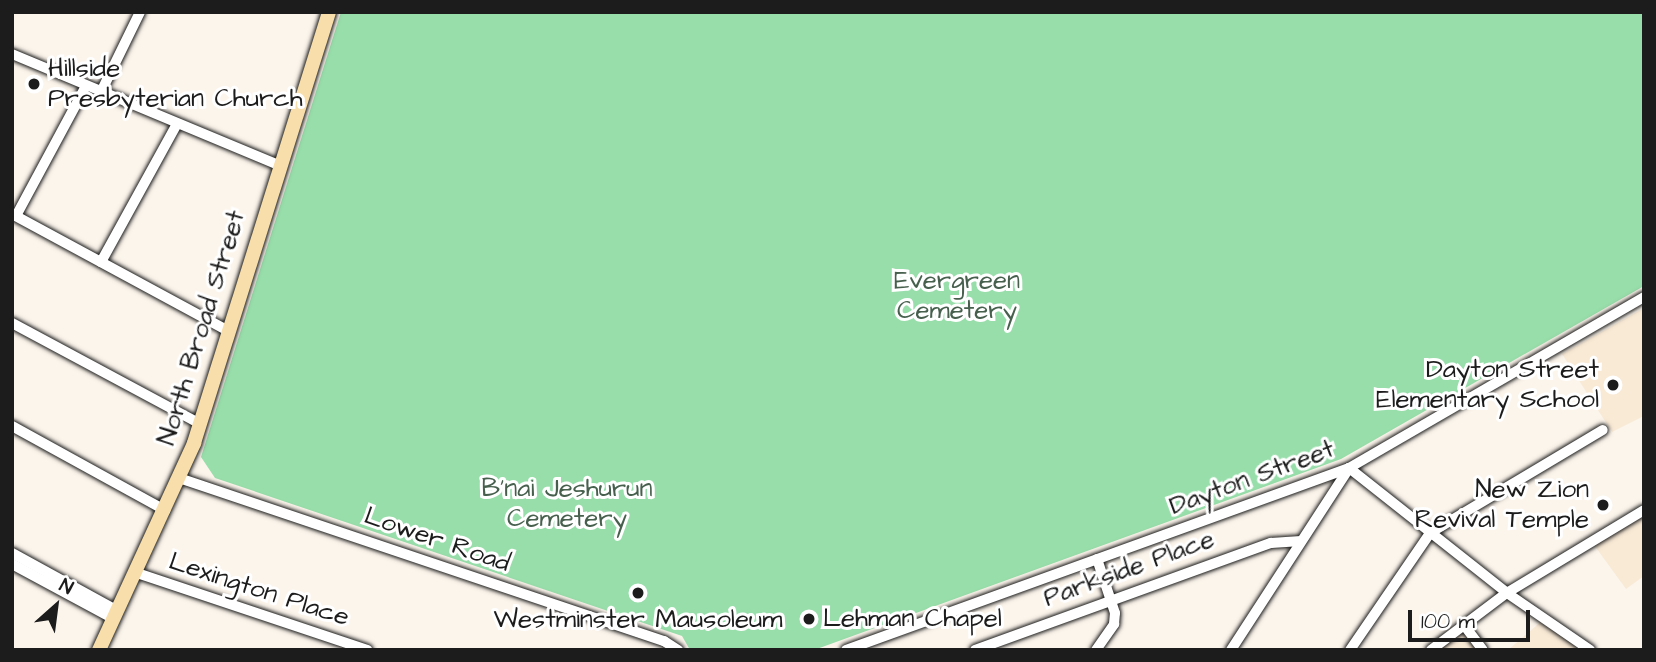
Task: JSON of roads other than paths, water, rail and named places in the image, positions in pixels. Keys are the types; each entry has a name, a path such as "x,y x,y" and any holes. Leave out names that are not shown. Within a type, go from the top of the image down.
{"main road":[{"name":"North Broad Street","path":"99,650 180,478 200,424 329,12"}],"street":[{"path":"102,92 140,12"},
{"path":"12,54 279,165"},
{"path":"86,86 14,215 228,331"},
{"path":"101,262 177,124"},
{"name":"Dayton Street","path":"848,649 1349,468 1644,297"},
{"path":"12,323 200,424"},
{"path":"12,426 165,510"},
{"path":"1350,650 1430,533 1602,430"},
{"path":"1231,650 1349,468 1507,593 1590,650"},
{"name":"Lower Road","path":"180,478 664,641 678,650"},
{"path":"1431,650 1507,593 1644,510"},
{"name":"Parkside Place","path":"975,650 1271,543 1301,541"},
{"path":"12,553 116,615"},
{"path":"1096,650 1114,624 1110,599 1097,559"},
{"path":"12,564 55,581"},
{"name":"Lexington Place","path":"137,573 367,650"},
{"path":"1464,625 1483,650"}],"place":[{"name":"Hillside Presbyterian Church","path":"34,84"},
{"name":"Dayton Street Elementary School","path":"1613,385"},
{"name":"New Zion Revival Temple","path":"1603,505"},
{"name":"Westminster Mausoleum","path":"638,593"},
{"name":"Lehman Chapel","path":"809,619"}],"park label":[{"name":"Evergreen Cemetery","path":"957,296"},
{"name":"B'nai Jeshurun Cemetery","path":"567,504"}]}
